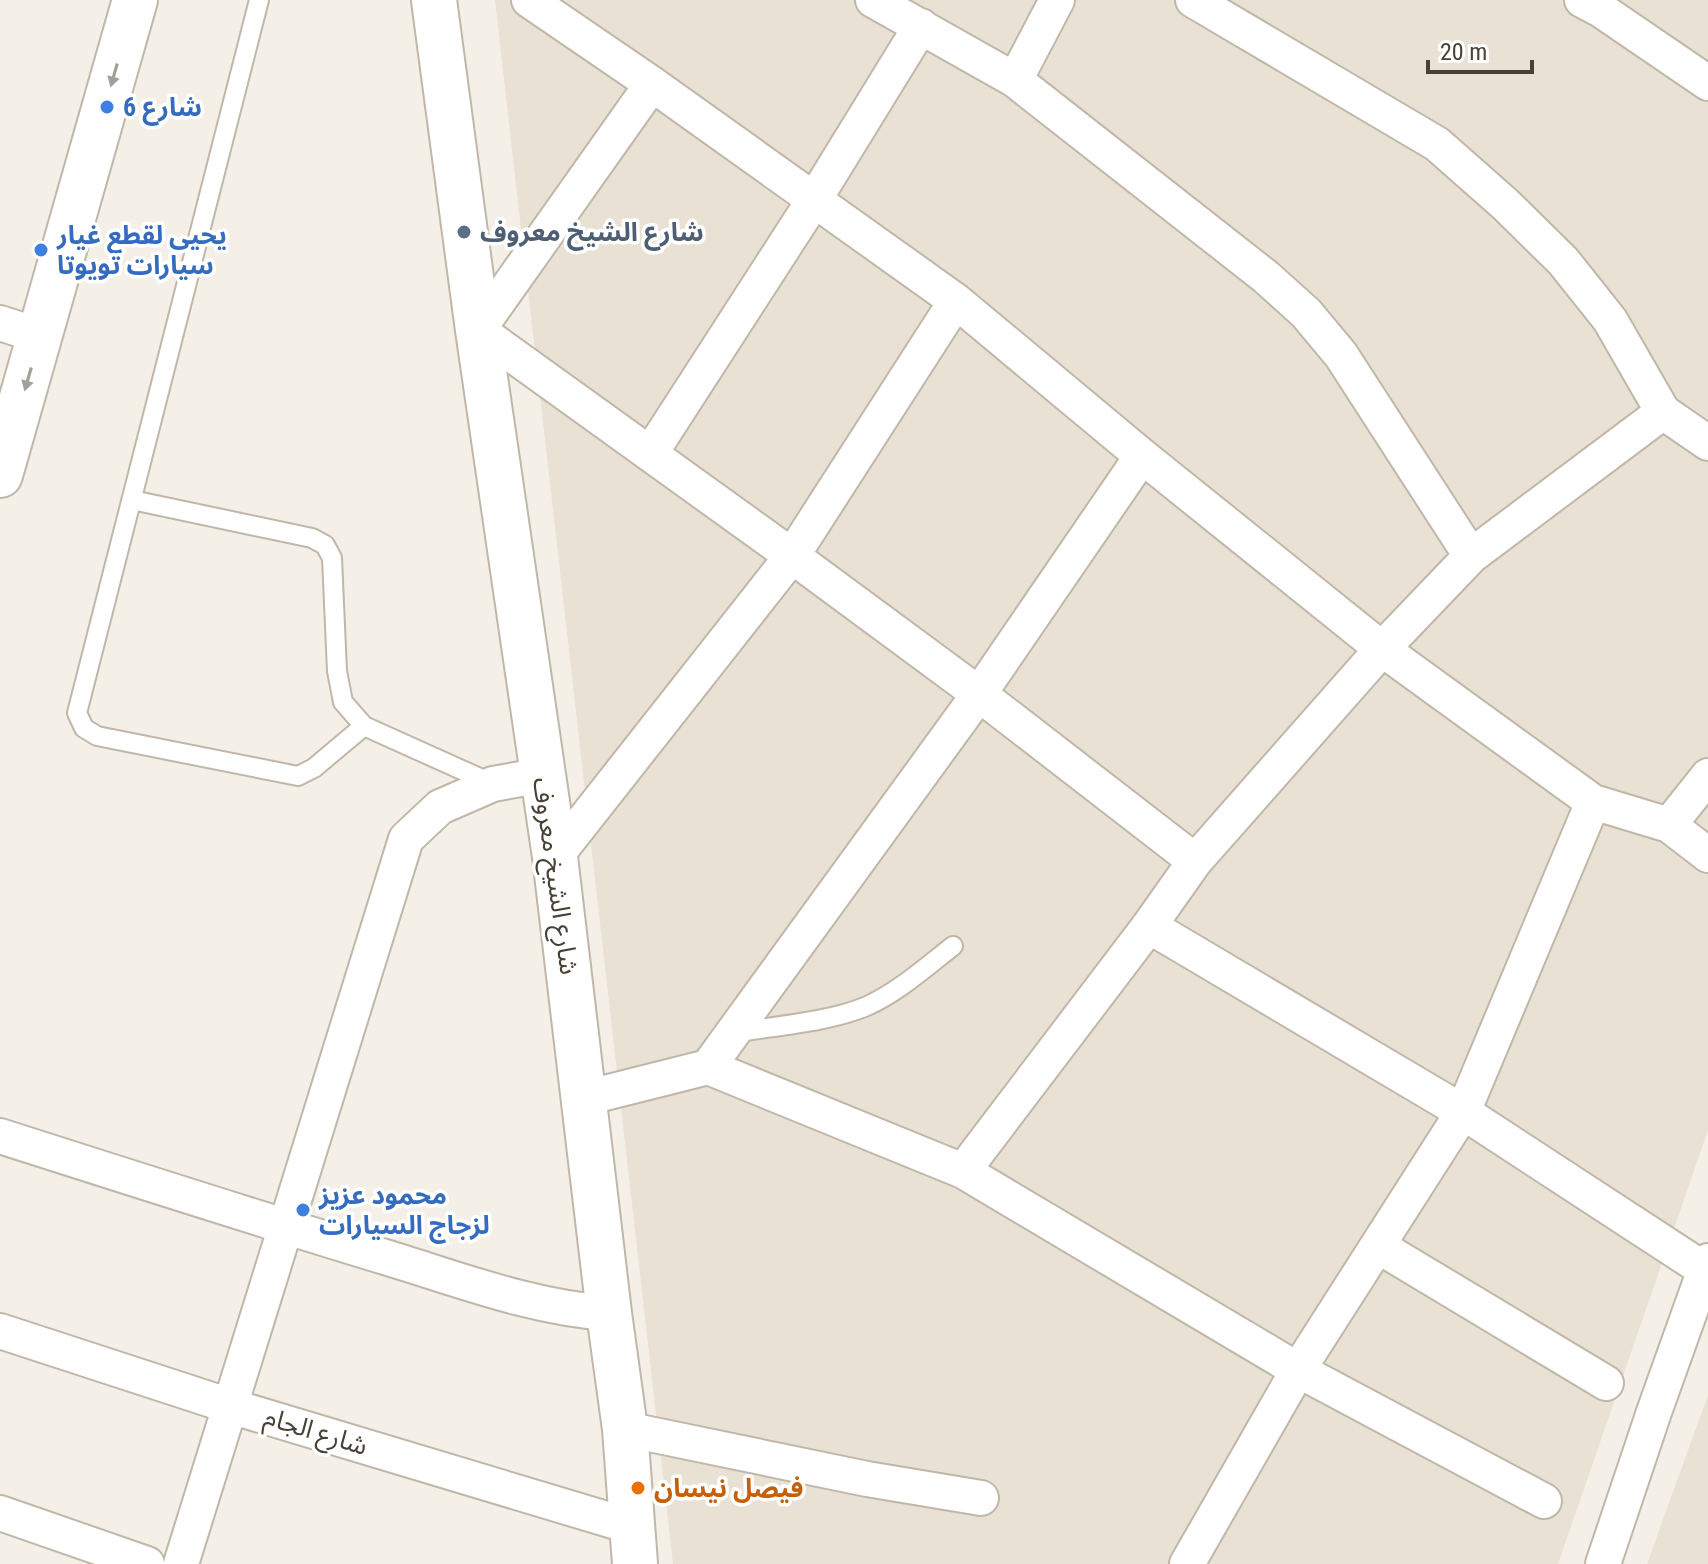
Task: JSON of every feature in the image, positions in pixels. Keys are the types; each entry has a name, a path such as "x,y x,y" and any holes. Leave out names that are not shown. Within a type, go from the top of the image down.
{"street":[{"path":"0,475 20,329 135,0"},
{"name":"شارع الشيخ معروف","path":"434,0 478,330 555,857 625,1429 634,1546"},
{"path":"529,0 956,301 1382,649 1593,802 1669,825 1708,855"},
{"path":"873,0 1015,80 1266,277 1306,313 1341,355 1471,556"},
{"path":"1015,80 1057,0"},
{"path":"1193,0 1437,144 1563,261 1610,320 1663,412 1708,443"},
{"path":"1582,0 1708,83"},
{"path":"650,454 814,200 921,26"},
{"path":"652,84 478,330 979,694 1195,861"},
{"path":"555,857 792,556 956,301"},
{"path":"963,1171 1195,861 1382,649 1471,556 1663,412"},
{"path":"708,1067 979,694 1142,456"},
{"path":"181,1564 406,839 440,807 493,784 543,775"},
{"path":"1669,825 1708,776"},
{"path":"1195,1561 1298,1370 1463,1112 1593,802"},
{"path":"1149,926 1463,1112 1707,1268 1603,1564"},
{"path":"585,1098 708,1067 963,1171 1298,1370 1544,1501"},
{"path":"0,1136 531,1301 579,1311 609,1313"},
{"path":"1378,1246 1606,1383"},
{"name":"شارع الجام","path":"0,1331 230,1406 634,1546"},
{"path":"625,1429 867,1479 981,1498"},
{"path":"0,1513 147,1564"}],"lane":[{"path":"259,0 77,713 84,728 97,736 298,776 314,768 364,726"},
{"path":"132,500 312,538 325,545 332,558 337,671 343,702 364,726 493,784"},
{"path":"733,1033 842,1015 868,1005 953,946"}],"shaded area":[{"path":"495,0 1708,0 1708,1130 1558,1564 673,1564"},
{"path":"1708,1395 1708,1564 1647,1564"}],"place":[{"name":"شارع 6","path":"107,107"},
{"name":"شارع الشيخ معروف","path":"464,232"},
{"name":"يحيى لقطع غيار سيارات تويوتا","path":"41,250"},
{"name":"محمود عزيز لزجاج السيارات","path":"303,1210"},
{"name":"فيصل نيسان","path":"638,1488"}]}
